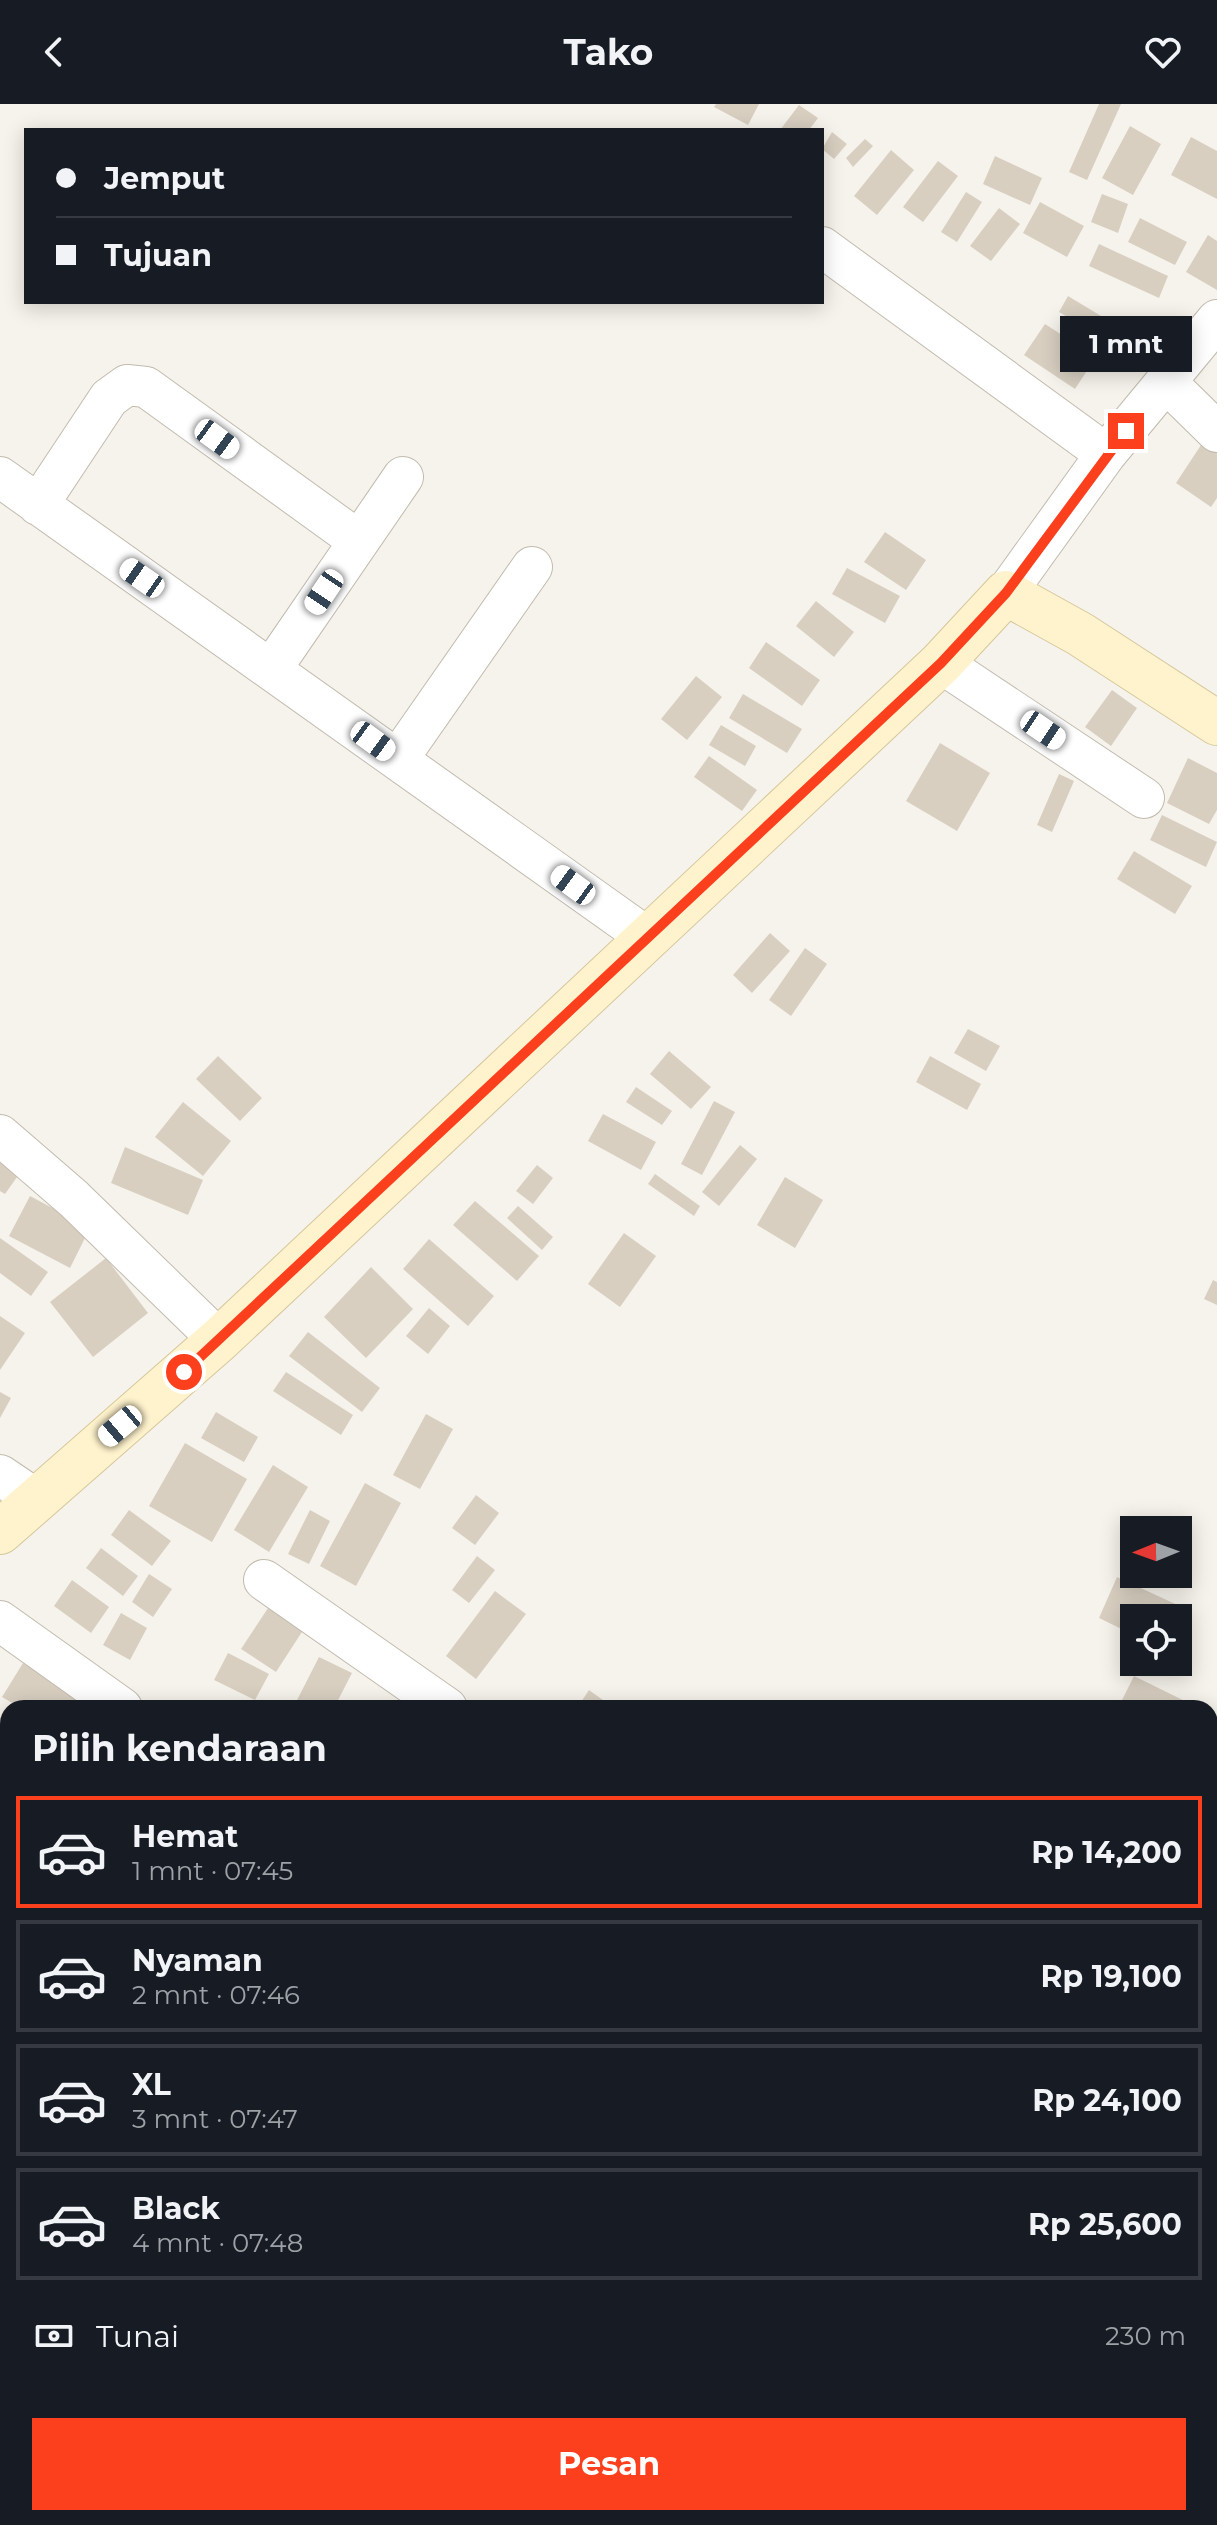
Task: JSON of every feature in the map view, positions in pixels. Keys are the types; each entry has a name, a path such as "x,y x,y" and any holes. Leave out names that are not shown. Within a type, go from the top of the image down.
{"street":[{"path":"824,248 1106,454"},
{"path":"0,1532 17,1487 219,1340 941,663 1006,593 1106,454 1217,320"},
{"path":"1167,383 1217,432"},
{"path":"38,505 109,398 127,385 146,387 359,541"},
{"path":"0,477 648,938"},
{"path":"272,668 403,477"},
{"path":"398,759 532,567"},
{"path":"1006,593 1080,634 1217,723"},
{"path":"941,663 1144,798"},
{"path":"0,1135 74,1199 219,1340"},
{"path":"264,1580 436,1700"},
{"path":"0,1621 111,1700"}],"building":[{"path":"716,104 759,104 748,125 714,107"},
{"path":"1099,104 1121,104 1087,180 1069,172"},
{"path":"799,105 818,118 810,128 782,128"},
{"path":"1130,126 1161,144 1133,195 1102,178"},
{"path":"832,132 847,144 834,159 824,151"},
{"path":"1191,137 1217,151 1217,199 1171,175"},
{"path":"865,139 873,146 853,167 846,158"},
{"path":"891,150 914,170 877,215 854,196"},
{"path":"995,156 1042,178 1030,205 983,184"},
{"path":"938,161 958,176 923,222 903,207"},
{"path":"966,192 982,202 957,242 941,232"},
{"path":"1102,194 1128,204 1118,233 1091,222"},
{"path":"1040,202 1084,226 1067,257 1023,233"},
{"path":"999,208 1020,224 991,261 970,246"},
{"path":"1140,218 1187,242 1175,265 1128,242"},
{"path":"1208,235 1217,241 1217,290 1186,272"},
{"path":"1099,244 1168,276 1159,298 1089,266"},
{"path":"1068,296 1106,319 1096,334 1059,312"},
{"path":"1045,324 1096,357 1075,389 1024,355"},
{"path":"1203,442 1217,452 1217,498 1211,507 1176,483"},
{"path":"885,532 926,560 906,590 864,562"},
{"path":"847,568 900,596 885,623 832,594"},
{"path":"816,601 854,632 834,657 796,626"},
{"path":"766,642 820,680 802,706 749,668"},
{"path":"696,676 722,697 687,740 661,719"},
{"path":"1112,690 1137,708 1111,746 1085,727"},
{"path":"743,694 802,729 787,753 729,718"},
{"path":"721,725 756,746 745,766 709,745"},
{"path":"940,743 990,773 957,831 906,801"},
{"path":"709,756 757,790 742,811 694,777"},
{"path":"1188,758 1217,773 1217,810 1209,824 1167,803"},
{"path":"1059,774 1074,781 1052,832 1037,825"},
{"path":"1162,815 1217,842 1206,867 1150,840"},
{"path":"1134,851 1192,886 1175,914 1117,879"},
{"path":"770,933 790,951 752,993 733,975"},
{"path":"805,948 827,964 791,1016 769,1000"},
{"path":"968,1029 1000,1046 986,1071 954,1053"},
{"path":"669,1051 711,1087 691,1109 650,1074"},
{"path":"218,1056 262,1098 240,1121 196,1079"},
{"path":"930,1056 981,1084 967,1110 916,1082"},
{"path":"636,1087 672,1111 662,1125 626,1102"},
{"path":"714,1101 735,1112 702,1175 681,1164"},
{"path":"183,1102 231,1141 203,1176 155,1137"},
{"path":"603,1114 656,1142 641,1170 588,1141"},
{"path":"740,1145 757,1159 719,1206 702,1192"},
{"path":"125,1147 203,1180 188,1215 111,1183"},
{"path":"0,1157 27,1163 5,1194 0,1191"},
{"path":"537,1165 553,1178 533,1204 516,1191"},
{"path":"655,1174 700,1206 694,1216 648,1184"},
{"path":"785,1177 823,1200 795,1248 757,1225"},
{"path":"30,1196 90,1228 70,1268 9,1236"},
{"path":"475,1201 539,1256 517,1281 453,1225"},
{"path":"518,1206 553,1237 542,1250 507,1218"},
{"path":"624,1233 656,1256 620,1307 588,1284"},
{"path":"0,1238 48,1272 31,1296 0,1273"},
{"path":"429,1239 494,1296 468,1326 403,1269"},
{"path":"106,1258 148,1313 93,1357 50,1302"},
{"path":"371,1267 413,1309 366,1358 324,1317"},
{"path":"1213,1280 1217,1282 1217,1305 1204,1299"},
{"path":"429,1308 450,1326 428,1354 406,1336"},
{"path":"0,1316 25,1333 0,1370"},
{"path":"308,1332 380,1388 362,1412 289,1356"},
{"path":"286,1372 353,1415 341,1435 273,1391"},
{"path":"0,1392 11,1398 0,1418"},
{"path":"216,1412 258,1437 244,1462 201,1438"},
{"path":"426,1414 453,1429 420,1489 393,1475"},
{"path":"185,1443 247,1479 212,1542 149,1506"},
{"path":"273,1465 308,1487 269,1552 234,1530"},
{"path":"365,1483 401,1503 356,1586 320,1566"},
{"path":"476,1495 499,1513 475,1545 452,1528"},
{"path":"129,1510 171,1541 152,1566 111,1535"},
{"path":"310,1510 330,1521 309,1564 288,1554"},
{"path":"101,1548 138,1576 123,1596 86,1568"},
{"path":"477,1556 495,1570 469,1603 452,1590"},
{"path":"149,1574 172,1589 153,1617 132,1602"},
{"path":"1117,1577 1120,1578 1120,1588 1141,1588 1175,1604 1120,1604 1120,1628 1099,1618"},
{"path":"72,1580 109,1607 91,1633 54,1606"},
{"path":"495,1591 526,1614 476,1679 446,1656"},
{"path":"276,1596 311,1618 276,1672 241,1649"},
{"path":"121,1613 147,1628 130,1660 103,1645"},
{"path":"228,1653 269,1674 255,1700 214,1680"},
{"path":"319,1657 352,1673 338,1700 297,1700"},
{"path":"23,1663 80,1700 7,1700 2,1697"},
{"path":"1134,1676 1183,1700 1122,1700"},
{"path":"589,1690 603,1700 582,1700"}],"route":[{"path":"184,1372 941,663 1006,593 1126,431"}]}
